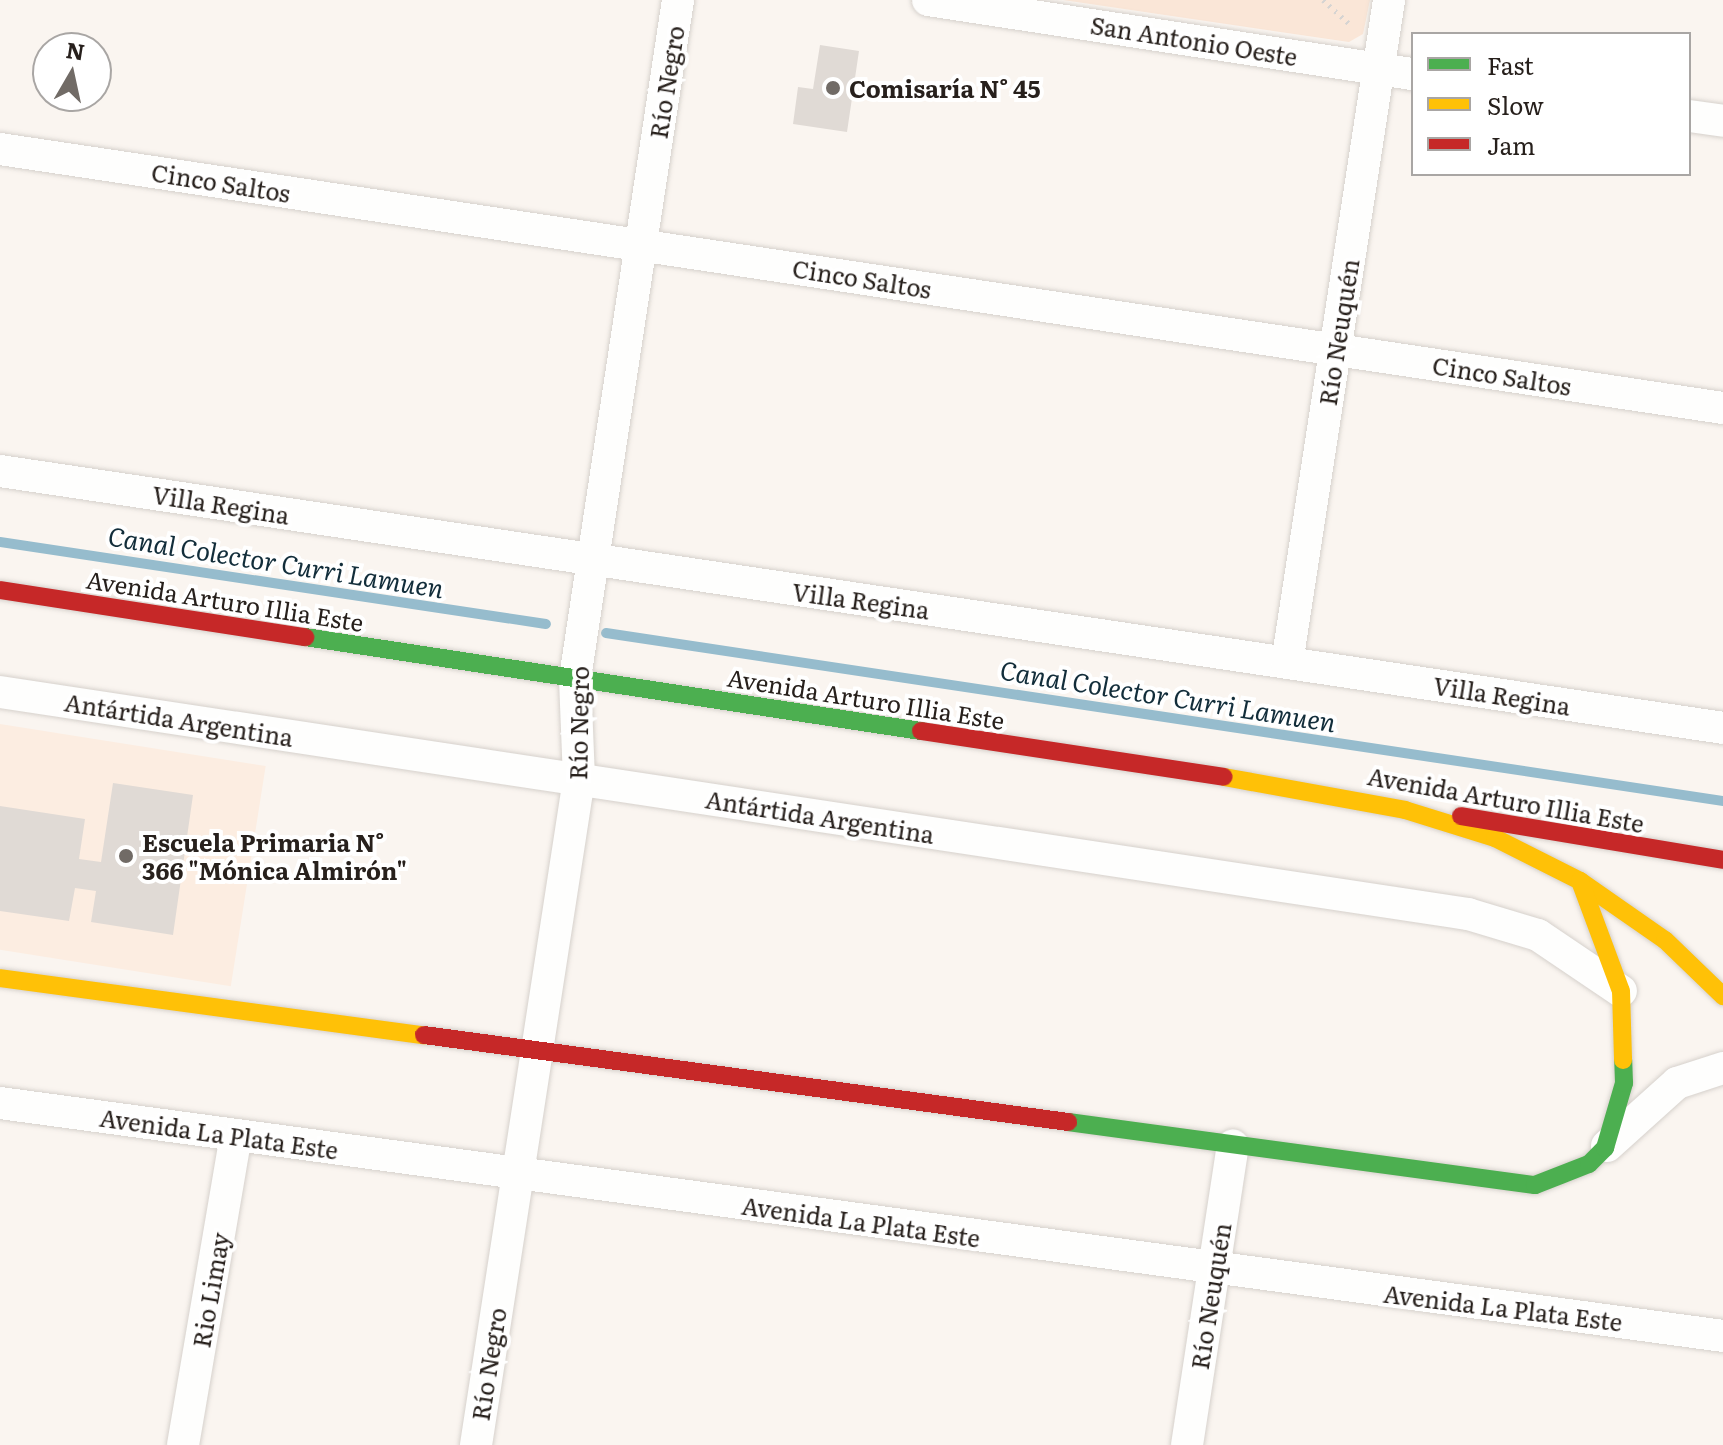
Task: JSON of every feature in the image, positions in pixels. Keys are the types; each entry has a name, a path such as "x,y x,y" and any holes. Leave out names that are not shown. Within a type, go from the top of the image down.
{"main road":[{"name":"Avenida Arturo Illia Este","path":"0,590 1321,792 1723,860"},
{"path":"1321,792 1465,828 1580,881 1665,940 1723,996"},
{"path":"0,978 1506,1184 1535,1185 1563,1177 1589,1164 1605,1148 1624,1083 1621,991 1580,881"}],"street":[{"name":"Río Negro","path":"476,1445 579,779 575,678 678,0"},
{"name":"San Antonio Oeste","path":"928,0 1411,74"},
{"name":"Río Neuquén","path":"1287,663 1389,0"},
{"path":"1691,116 1723,121"},
{"name":"Cinco Saltos","path":"0,149 1723,408"},
{"name":"Villa Regina","path":"0,471 1723,728"},
{"name":"Antártida Argentina","path":"0,692 1468,914 1538,935 1621,991"},
{"path":"1605,1148 1677,1083 1723,1068"},
{"name":"Avenida La Plata Este","path":"0,1103 1215,1270 1723,1336"},
{"name":"Rio Limay","path":"183,1445 236,1135"},
{"name":"Río Neuquén","path":"1187,1445 1233,1146"}],"path":[{"path":"1323,0 1350,24"}],"shaded area":[{"path":"1063,0 1370,0 1363,34 1349,42"},
{"name":"Escuela Primaria N° 366 \"Mónica Almirón\"","path":"0,724 266,766 231,986 0,950"}],"building":[{"name":"Comisaría N° 45","path":"820,45 859,51 847,132 793,124 798,87 813,89"},
{"path":"113,783 193,795 173,935 91,922 96,891 75,888 69,921 0,911 0,806 85,819 79,859 101,862"}],"waterway":[{"name":"Canal Colector Curri Lamuen","path":"0,542 546,624"},
{"name":"Canal Colector Curri Lamuen","path":"606,633 1723,801"}],"traffic: fast":[{"path":"305,637 921,731"},
{"path":"1068,1122 1535,1185 1589,1164 1605,1148 1624,1083 1623,1060"}],"traffic: slow":[{"path":"1224,777 1405,810 1495,838 1580,881 1665,940 1723,996"},
{"path":"1580,881 1621,991 1623,1060"},
{"path":"0,978 424,1035"}],"traffic: jam":[{"path":"0,590 305,637"},
{"path":"921,731 1224,777"},
{"path":"1461,816 1723,860"},
{"path":"424,1035 1068,1122"}],"place":[{"name":"Comisaría N° 45","path":"833,88"},
{"name":"Escuela Primaria N° 366 \"Mónica Almirón\"","path":"126,856"}]}
